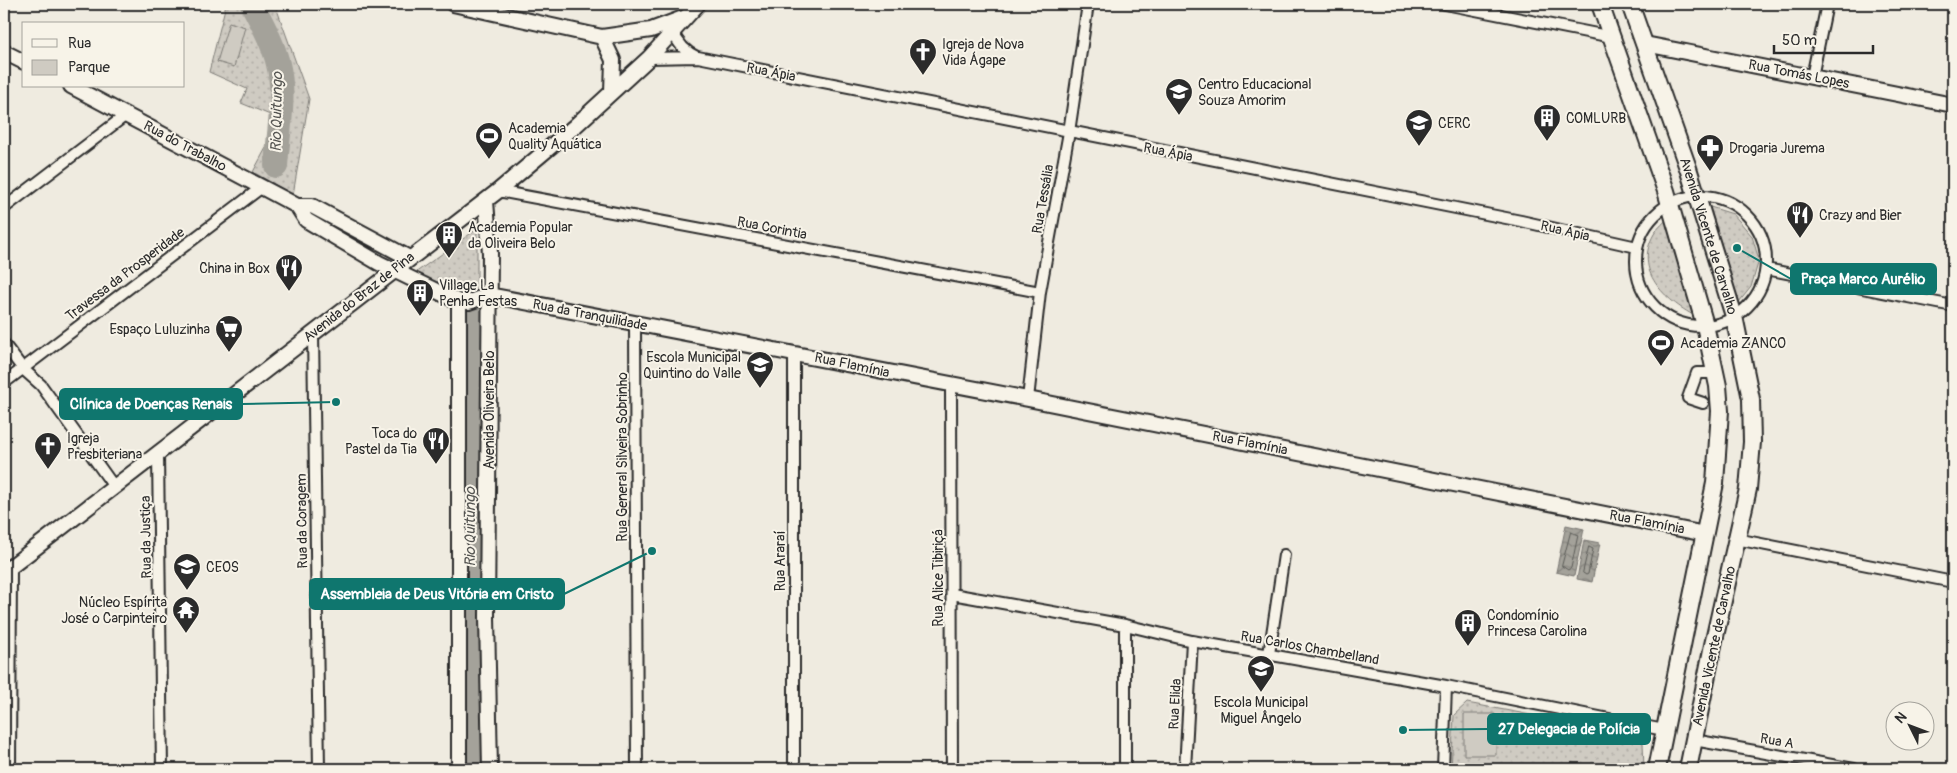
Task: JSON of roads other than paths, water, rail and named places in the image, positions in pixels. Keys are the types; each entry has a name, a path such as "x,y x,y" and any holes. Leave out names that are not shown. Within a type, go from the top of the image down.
{"main road":[{"name":"Avenida Vicente de Carvalho","path":"1600,4 1670,205 1704,325 1715,373 1720,411 1718,456 1705,534 1657,769"},
{"name":"Avenida Vicente de Carvalho","path":"1630,4 1645,44 1734,316 1751,398 1752,442 1748,489 1688,769"}],"street":[{"path":"453,4 602,37 651,30 686,17"},
{"name":"Avenida do Braz de Pina","path":"7,570 158,455 409,258 486,201 650,58 698,4"},
{"name":"Rua Tessália","path":"1028,399 1040,292 1069,132 1088,4"},
{"path":"1445,4 1612,37"},
{"path":"1812,77 1826,4"},
{"name":"Rua Ápia","path":"673,32 681,46 698,57"},
{"path":"602,37 613,60 612,92"},
{"name":"Rua Tomás Lopes","path":"1645,44 1953,105"},
{"path":"4,52 22,61"},
{"name":"Rua Ápia","path":"650,58 698,57 1521,221 1637,247"},
{"name":"Rua do Trabalho","path":"75,88 297,206 312,206 409,258"},
{"path":"4,208 126,114"},
{"name":"Travessa da Prosperidade","path":"4,383 262,187"},
{"name":"Rua Corintia","path":"498,191 1040,292"},
{"path":"1696,197 1712,197 1728,202 1749,216 1762,236 1766,253 1766,269 1760,288 1750,304 1734,316 1704,325 1688,324 1671,319 1657,310 1646,297 1638,282 1635,264 1637,247 1644,230 1655,216 1682,199 1696,197"},
{"name":"Avenida Oliveira Belo","path":"486,201 490,253 487,617 490,769"},
{"name":"Rua do Trabalho","path":"297,206 306,220 394,270"},
{"path":"1766,269 1953,306"},
{"path":"394,270 459,302 459,769"},
{"name":"Rua da Tranquilidade","path":"459,302 469,302 489,295 794,353"},
{"name":"Rua General Silveira Sobrinho","path":"635,324 637,769"},
{"name":"Rua da Coragem","path":"313,332 319,769"},
{"path":"4,344 23,369 41,385 115,488"},
{"name":"Rua Flamínia","path":"794,353 951,386 1028,399 1705,534"},
{"name":"Rua Araraí","path":"794,353 794,769"},
{"path":"1703,403 1688,398 1697,373 1715,373"},
{"name":"Rua Alice Tibiriçá","path":"951,386 952,769"},
{"name":"Rua da Justiça","path":"158,455 162,769"},
{"path":"1736,539 1953,582"},
{"path":"1269,654 1284,555"},
{"path":"7,570 10,769"},
{"name":"Rua Carlos Chambelland","path":"952,594 1125,625 1192,641 1446,686 1664,730"},
{"path":"1125,625 1125,769"},
{"name":"Rua Elida","path":"1185,769 1192,641"},
{"path":"1443,769 1446,686"},
{"name":"Rua A","path":"1694,740 1854,769"}],"water":[{"path":"1566,525 1584,529 1574,576 1556,572"},
{"path":"1584,540 1600,543 1592,582 1577,579"}],"waterway":[{"name":"Rio Quitungo","path":"252,4 273,48 280,76 281,115 276,166"},
{"name":"Rio Quitungo","path":"469,769 471,314"}],"place":[{"name":"Igreja de Nova Vida Ágape","path":"923,76"},
{"name":"Centro Educacional Souza Amorim","path":"1179,116"},
{"name":"COMLURB","path":"1547,142"},
{"name":"CERC","path":"1419,147"},
{"name":"Academia Quality Aquática","path":"489,160"},
{"name":"Drogaria Jurema","path":"1710,172"},
{"name":"Crazy and Bier","path":"1800,239"},
{"name":"Praça Marco Aurélio","path":"1737,248"},
{"name":"Academia Popular da Oliveira Belo","path":"449,259"},
{"name":"China in Box","path":"289,292"},
{"name":"Village La Penha Festas","path":"420,317"},
{"name":"Espaço Luluzinha","path":"229,353"},
{"name":"Academia ZANCO","path":"1661,367"},
{"name":"Escola Municipal Quintino do Valle","path":"760,389"},
{"name":"Clínica de Doenças Renais","path":"336,402"},
{"name":"Toca do Pastel da Tia","path":"436,465"},
{"name":"Igreja Presbiteriana","path":"48,470"},
{"name":"Assembleia de Deus Vitória em Cristo","path":"652,551"},
{"name":"CEOS","path":"187,591"},
{"name":"Núcleo Espírita José o Carpinteiro","path":"186,634"},
{"name":"Condomínio Princesa Carolina","path":"1468,647"},
{"name":"Escola Municipal Miguel Ângelo","path":"1261,693"},
{"name":"27 Delegacia de Polícia","path":"1403,730"}]}
